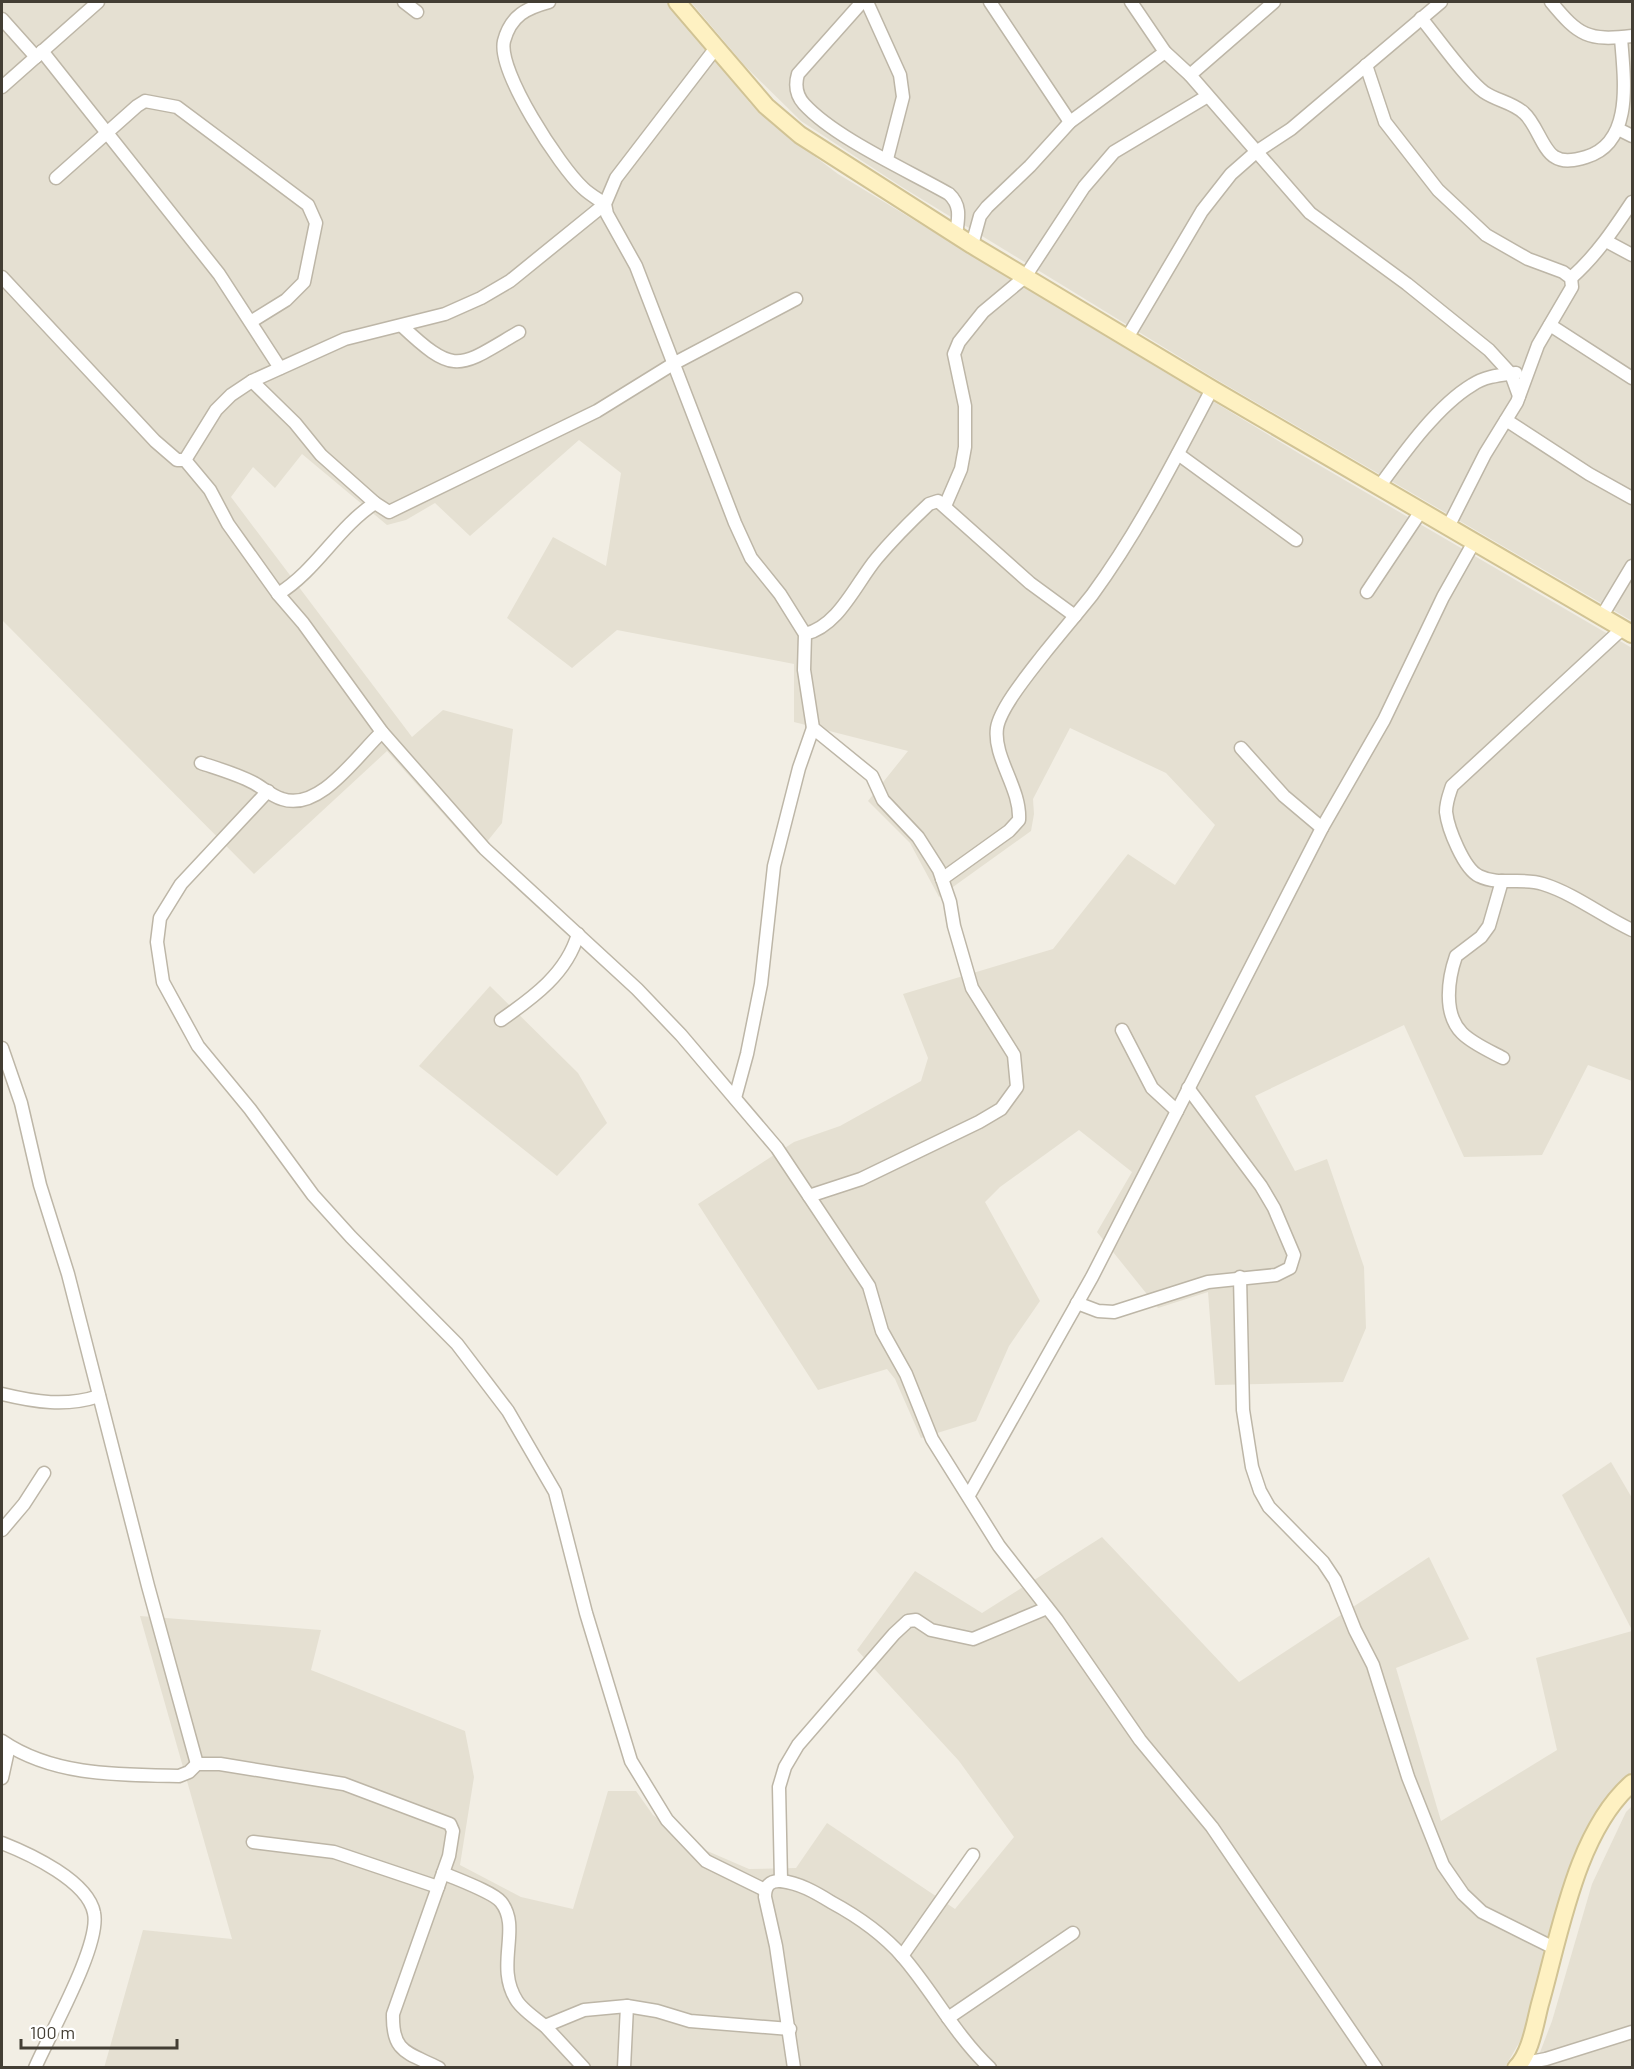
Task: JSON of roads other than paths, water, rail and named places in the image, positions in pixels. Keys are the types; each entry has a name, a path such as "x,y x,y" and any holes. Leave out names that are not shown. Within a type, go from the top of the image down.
{"main road":[{"path":"677,2 715,50 766,106 800,135 1025,277 1212,389 1628,631"},
{"path":"1518,2066 1532,2035 1586,1852 1612,1804 1632,1783"}],"street":[{"path":"2,87 98,2"},
{"path":"404,2 417,12"},
{"path":"549,2 525,8 514,21 504,42 506,63 534,120 561,162 583,188 605,204 607,214 636,266 751,558 780,594 805,634 804,670 813,728 799,768 774,866 761,984 747,1054 735,1098"},
{"path":"862,2 798,74 795,83 798,96 804,104 841,133 949,194 957,202 956,235"},
{"path":"867,2 900,75 903,98 887,159"},
{"path":"990,2 1070,122"},
{"path":"1131,2 1165,52 1190,75 1206,97 1310,213 1407,284 1489,350 1511,374 1519,396"},
{"path":"1190,75 1274,2"},
{"path":"1127,338 1202,212 1231,174 1256,152 1291,129 1441,2"},
{"path":"1421,18 1482,91 1514,105 1531,119 1553,157 1565,161 1587,157 1604,149 1620,130 1627,37 1604,40 1581,33 1551,2"},
{"path":"2,19 39,54 107,130 252,321 280,368"},
{"path":"185,460 216,410 231,395 252,381 345,339 372,330 402,326 445,314 481,298 510,281 605,204 616,178 715,50"},
{"path":"972,245 980,216 987,207 1030,166 1070,122 1165,52"},
{"path":"1366,65 1385,122 1438,190 1486,235 1571,278"},
{"path":"945,506 961,469 965,447 965,406 954,354 959,342 983,312 1025,277 1046,241 1101,164 1114,152 1206,97"},
{"path":"56,177 107,130 145,101 177,107 308,205 316,223 304,282 286,300 252,321"},
{"path":"1620,130 1632,136"},
{"path":"1571,278 1587,264 1606,241 1632,202"},
{"path":"1606,241 1632,255"},
{"path":"1448,527 1485,453 1519,396 1527,371 1572,287 1571,278"},
{"path":"3,284 155,441 177,460 185,460"},
{"path":"252,381 295,423 321,455 375,503 389,512 597,411 673,364 796,299"},
{"path":"1550,325 1632,378"},
{"path":"402,326 422,345 445,361 453,363 465,361 519,332"},
{"path":"1379,487 1434,419 1472,384 1492,376 1527,371"},
{"path":"942,879 1009,831 1019,820 1019,800 998,745 997,729 1001,715 1093,594 1148,507 1212,389"},
{"path":"1506,420 1589,474 1632,498"},
{"path":"1178,454 1296,540"},
{"path":"185,460 210,490 228,524 278,594 303,623 382,732 485,849 652,1005 777,1148 870,1286 882,1331 906,1374 932,1439 999,1546 1047,1608 1140,1740 1212,1827 1376,2067"},
{"path":"805,634 816,632 829,620 877,558 929,504 938,501 1030,583 1075,616"},
{"path":"278,594 296,583 347,525 375,503"},
{"path":"1367,592 1421,511"},
{"path":"969,1495 1077,1303 1322,828 1384,720 1443,597 1474,542"},
{"path":"1602,616 1632,566"},
{"path":"1628,631 1452,786 1447,799 1446,814 1467,866 1479,876 1502,881 1541,883 1575,897 1606,918 1632,930"},
{"path":"809,1196 861,1179 979,1122 1001,1109 1017,1087 1014,1055 972,988 942,879 918,837 883,800 872,776 813,728"},
{"path":"201,764 239,776 288,800 308,798 333,784 382,732"},
{"path":"1241,748 1284,796 1322,828"},
{"path":"268,791 181,884 159,918 157,942 163,982 198,1046 250,1109 313,1195 351,1237 458,1344 508,1411 555,1491 586,1613 630,1761 667,1820 706,1861 765,1890"},
{"path":"1502,881 1489,926 1481,937 1456,956 1449,989 1451,1009 1459,1029 1503,1058"},
{"path":"501,1020 533,998 552,979 573,952 578,934"},
{"path":"1122,1030 1152,1088 1177,1111"},
{"path":"2,1048 21,1103 40,1185 68,1274 197,1764"},
{"path":"1077,1303 1098,1311 1114,1312 1192,1286 1240,1277 1276,1275 1290,1268 1294,1255 1274,1208 1237,1150 1188,1088"},
{"path":"1240,1277 1243,1410 1251,1467 1260,1491 1269,1507 1323,1562 1335,1580 1355,1630 1373,1665 1412,1786 1443,1865 1462,1894 1482,1912 1556,1949"},
{"path":"2,1394 41,1403 83,1401 99,1396"},
{"path":"2,1530 24,1504 44,1473"},
{"path":"781,1881 779,1787 785,1767 798,1745 894,1634 908,1621 916,1620 931,1630 973,1639 1047,1608"},
{"path":"2,1778 5,1743 56,1764 106,1774 179,1776 189,1772 197,1764 230,1765 344,1784 450,1824 453,1831 443,1873 393,2014 393,2036 402,2050 439,2067"},
{"path":"253,1842 334,1852 438,1887"},
{"path":"2,1843 51,1867 74,1883 89,1898 94,1911 92,1939 35,2067"},
{"path":"902,1956 973,1855"},
{"path":"443,1873 500,1900 508,1914 510,1926 505,1972 517,2001 545,2026 584,2067"},
{"path":"794,2067 790,2029 765,1890 769,1883 781,1881 802,1886 866,1922 902,1956 971,2050 990,2067"},
{"path":"948,2018 1073,1933"},
{"path":"545,2026 584,2010 627,2006 657,2011 690,2021 790,2029"},
{"path":"624,2067 627,2006"},
{"path":"1518,2066 1632,2032"}]}
